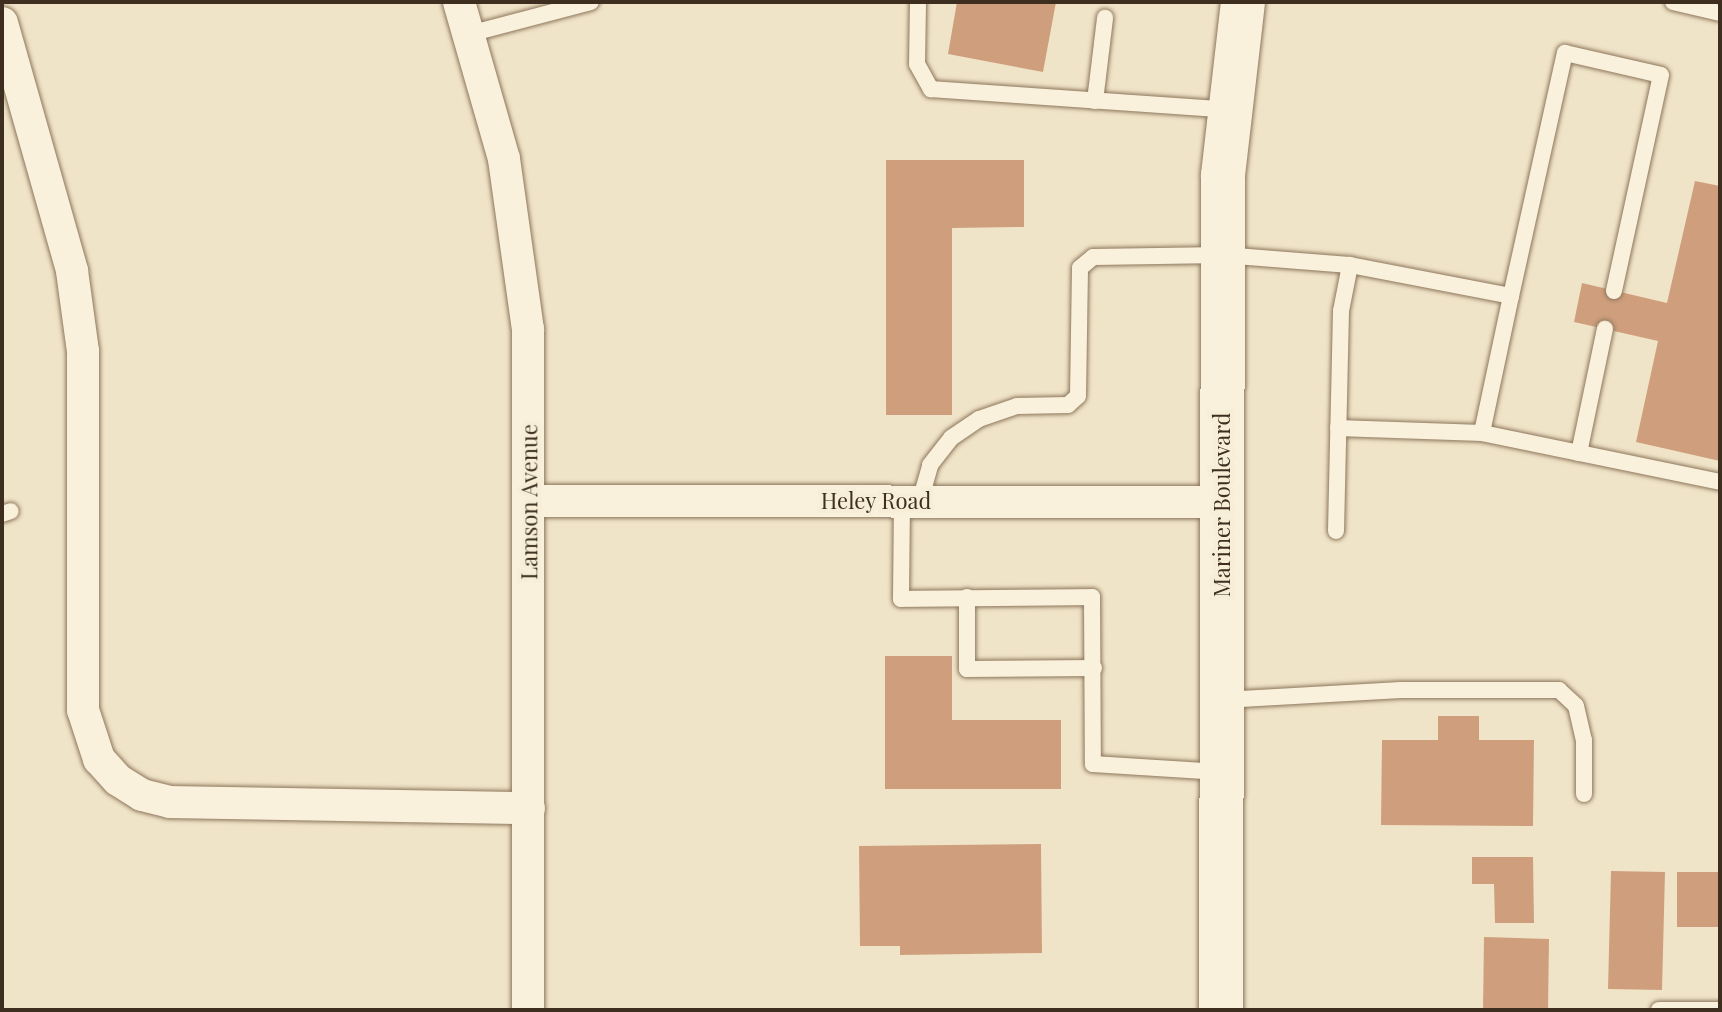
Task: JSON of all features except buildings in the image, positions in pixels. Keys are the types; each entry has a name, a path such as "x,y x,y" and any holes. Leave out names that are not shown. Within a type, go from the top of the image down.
{"main road":[{"name":"Mariner Boulevard","path":"1221,1010 1223,255 1228,110 1243,2"}],"street":[{"name":"Lamson Avenue","path":"459,2 504,159 519,243 528,329 528,1010"},
{"path":"2,23 72,271 83,351 83,710 99,759 118,780 142,795 170,802 529,808"},
{"name":"Heley Road","path":"529,501 1222,502"}],"lane":[{"path":"469,34 591,2"},
{"path":"918,2 917,64 931,89 1228,110"},
{"path":"1673,2 1720,13"},
{"path":"1095,101 1105,18"},
{"path":"1482,433 1565,53 1661,75 1614,291"},
{"path":"1221,772 1093,764 1092,597 901,599 911,501 930,465 951,438 979,419 1017,406 1068,405 1078,396 1080,268 1093,257 1223,255 1350,265 1511,296"},
{"path":"1336,531 1341,311 1350,265"},
{"path":"1579,453 1605,329"},
{"path":"1338,428 1482,433 1720,482"},
{"path":"967,597 967,669 1094,668"},
{"path":"1221,700 1401,690 1559,690 1576,706 1584,740 1584,794"},
{"path":"1659,1010 1720,1010"}]}
